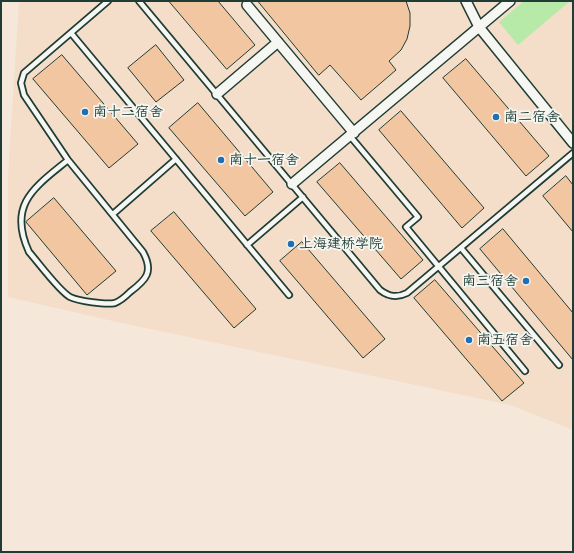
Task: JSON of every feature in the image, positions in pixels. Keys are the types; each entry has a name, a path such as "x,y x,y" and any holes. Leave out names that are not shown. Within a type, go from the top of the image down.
{"street":[{"path":"466,1 479,27 573,143"},
{"path":"292,184 510,1"},
{"path":"247,5 352,134"},
{"path":"217,94 278,42"}],"lane":[{"path":"68,160 34,188 24,203 22,210 23,231 29,252 69,296 96,302 115,303 140,285 148,272 147,259 68,160 24,95 21,83 24,73 108,1"},
{"path":"139,1 380,290 386,295 398,297 407,293 573,153"},
{"path":"70,33 289,295"},
{"path":"352,134 418,217 406,227 525,371"},
{"path":"112,214 176,159"},
{"path":"247,245 303,197"},
{"path":"461,248 558,365"}],"shaded area":[{"name":"上海建桥学院","path":"19,1 573,1 573,430 510,405 117,322 8,297 8,174"}],"green space":[{"path":"524,1 570,1 518,45 499,22"}],"building":[{"path":"169,1 218,1 255,45 227,69"},
{"path":"258,1 406,1 410,13 410,26 407,39 401,50 389,61 396,70 361,100 330,65 319,75"},
{"path":"156,45 184,80 156,102 128,68"},
{"name":"南十二宿舍","path":"62,55 138,144 109,168 33,79"},
{"name":"南二宿舍","path":"466,59 549,156 526,176 443,78"},
{"name":"南十一宿舍","path":"198,103 273,192 245,216 169,128"},
{"path":"401,111 484,208 462,228 379,130"},
{"path":"340,163 423,260 401,279 317,182"},
{"path":"566,176 573,185 573,232 543,196"},
{"path":"54,198 116,271 87,295 26,222"},
{"path":"174,212 256,309 234,328 151,231"},
{"name":"南三宿舍","path":"503,229 573,313 573,360 480,249"},
{"path":"302,242 385,339 363,358 280,261"},
{"name":"南五宿舍","path":"435,280 524,383 502,401 414,298"}],"place":[{"name":"南十二宿舍","path":"85,112"},
{"name":"南二宿舍","path":"496,117"},
{"name":"南十一宿舍","path":"221,160"},
{"name":"上海建桥学院","path":"291,244"},
{"name":"南三宿舍","path":"526,281"},
{"name":"南五宿舍","path":"469,340"}]}
